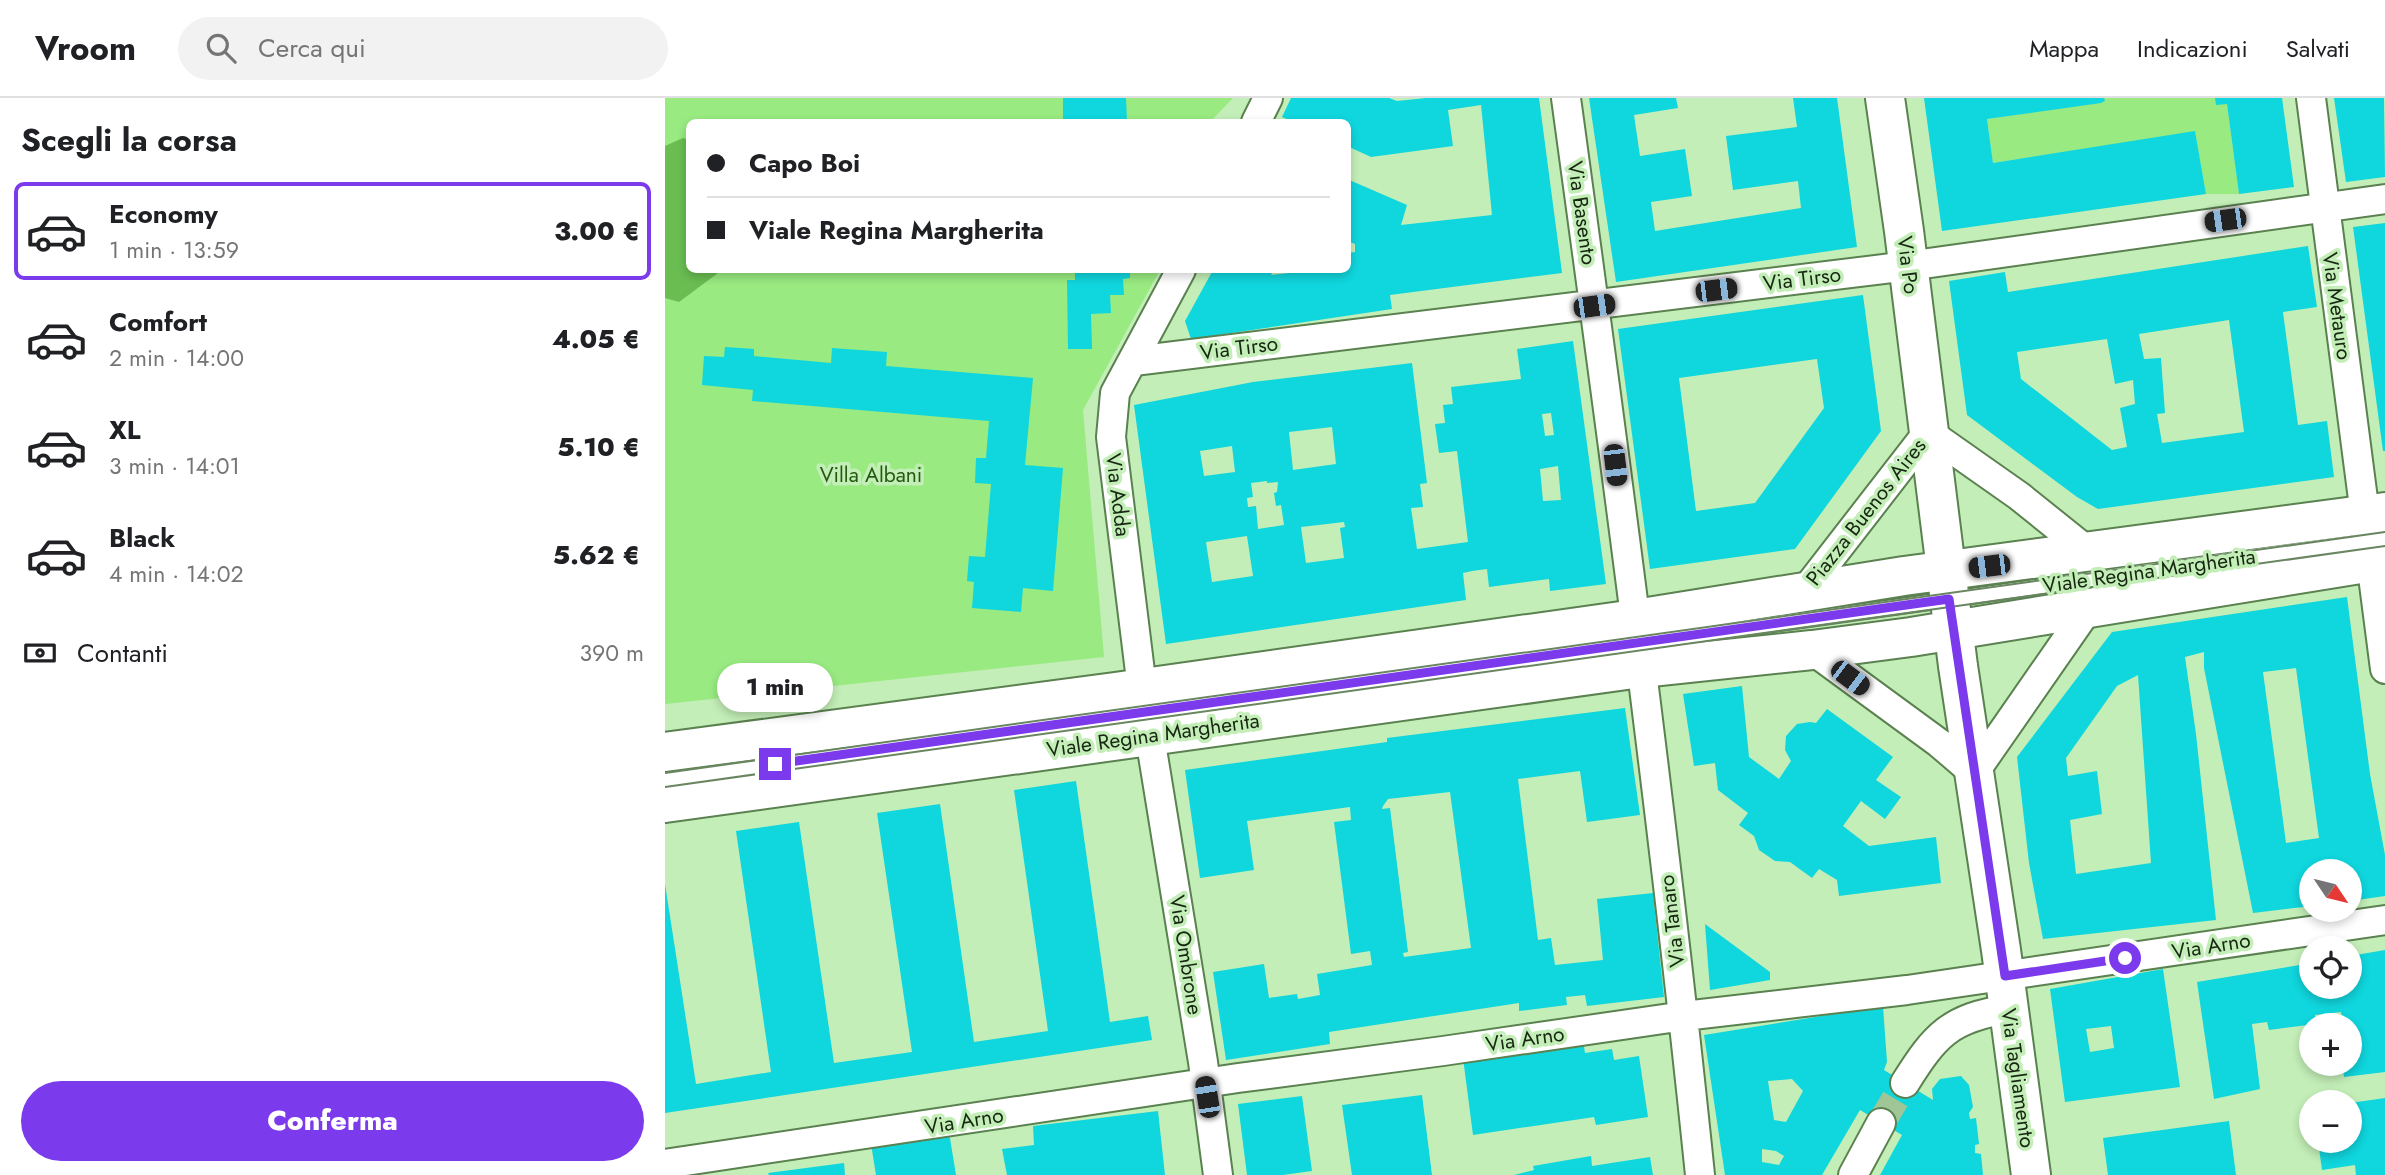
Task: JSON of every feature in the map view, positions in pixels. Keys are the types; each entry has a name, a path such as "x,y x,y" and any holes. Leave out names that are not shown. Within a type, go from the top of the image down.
{"main road":[{"name":"Via Po","path":"1885,98 1928,432"},
{"name":"Piazza Buenos Aires","path":"1928,432 1974,772"},
{"name":"Viale Regina Margherita","path":"665,752 1147,712 1638,643 1812,650 2090,553 2376,538"},
{"name":"Viale Regina Margherita","path":"665,803 1147,712 1638,643 1804,592 2090,606 2376,538"},
{"name":"Via Tagliamento","path":"1974,772 2031,1175"}],"street":[{"path":"1258,119 1268,98"},
{"name":"Via Basento","path":"1566,98 1638,643"},
{"name":"Via Metauro","path":"2311,98 2324,206 2376,538 2385,670"},
{"name":"Via Tirso","path":"1134,361 1908,266 2385,199"},
{"name":"Via Adda","path":"1147,712 1111,437 1115,393 1179,273"},
{"name":"Piazza Buenos Aires","path":"1804,592 1928,432 2019,496 2090,553"},
{"path":"1812,650 1939,743 1974,772 2090,606"},
{"name":"Via Tanaro","path":"1638,643 1684,1016 1700,1175"},
{"name":"Via Ombrone","path":"1147,712 1218,1175"},
{"name":"Via Arno","path":"665,1164 738,1165 1205,1083 1684,1016 1907,990 2007,993 2385,919"},
{"path":"1905,1083 1929,1047 1945,1031 1972,1017 2007,993"},
{"path":"1853,1175 1881,1123"}],"lane":[{"name":"Viale Regina Margherita","path":"1638,643 2376,538"},
{"name":"Viale Regina Margherita","path":"665,780 1147,712"}],"green space":[{"name":"Villa Albani","path":"665,98 1233,98 1213,119 686,119 686,273 1158,273 1083,410 1104,657 665,704"},
{"path":"2104,98 2216,98 2227,104 2239,194 2206,194 2195,132 1993,163 1987,119 2104,102"},
{"path":"686,139 686,273 718,273 679,302 665,298 665,146"}],"building":[{"path":"1063,98 1126,98 1127,119 1063,119"},
{"path":"1291,98 1389,98 1397,101 1426,98 1539,98 1562,273 1390,295 1392,309 1191,339 1185,321 1211,273 1351,273 1351,252 1355,252 1355,244 1351,242 1351,181 1407,205 1401,225 1492,215 1481,105 1448,110 1453,146 1371,157 1351,148 1351,119 1282,117"},
{"path":"1589,98 1676,98 1678,108 1634,115 1640,156 1685,149 1692,196 1651,202 1655,231 1801,208 1798,181 1733,190 1726,136 1797,127 1793,98 1837,98 1857,247 1616,282"},
{"path":"1924,98 2104,98 2105,101 2101,103 1987,119 1993,163 2195,131 2206,194 1942,231"},
{"path":"2215,98 2282,98 2294,187 2239,194 2227,104 2216,105"},
{"path":"2334,98 2384,98 2385,177 2346,182"},
{"path":"2385,223 2385,451 2383,451 2353,227"},
{"path":"2308,246 2317,307 2283,312 2298,425 2327,421 2334,477 2098,509 2077,497 1967,415 1949,281 2005,272 2008,292","holes":["2229,320 2244,432 2162,443 2157,414 2165,413 2161,358 2144,359 2139,334","2107,339 2115,384 2133,380 2135,404 2120,408 2127,447 2112,450 2021,379 2017,352"]},
{"path":"1075,273 1130,273 1130,278 1123,279 1124,295 1110,295 1111,313 1091,314 1092,349 1068,349 1067,280 1075,280"},
{"path":"1863,295 1881,431 1795,549 1650,569 1618,329","holes":["1817,359 1824,408 1755,503 1696,511 1679,378"]},
{"path":"1573,341 1606,584 1550,591 1549,579 1489,587 1487,569 1472,571 1463,573 1466,600 1166,644 1134,405 1253,382 1412,363 1427,483 1420,484 1423,507 1411,508 1417,549 1468,542 1457,451 1439,453 1435,424 1445,423 1443,405 1453,404 1451,387 1521,379 1517,349","holes":["1551,413 1554,435 1545,436 1542,414","1332,427 1336,464 1293,470 1289,432","1232,446 1235,472 1204,476 1200,451","1558,466 1561,500 1543,501 1540,469","1278,482 1277,492 1274,493 1276,506 1281,505 1284,525 1258,529 1256,506 1248,507 1247,498 1253,497 1251,483","1344,522 1345,527 1340,528 1344,558 1306,563 1301,527","1247,536 1253,576 1212,582 1206,542"]},
{"path":"725,347 754,349 754,356 831,363 832,348 887,352 886,366 1033,378 1025,465 1063,468 1053,591 1023,588 1021,612 972,608 974,582 967,581 969,556 985,557 991,484 975,483 976,458 986,458 989,421 752,401 753,390 702,385 704,356 724,357"},
{"path":"2347,597 2370,774 2385,855 2385,896 2363,899 2363,859 2299,859 2299,908 2253,913 2204,668 2204,652 2185,657 2216,920 2043,939 2029,863 2017,757 2112,632","holes":["2296,668 2319,838 2286,843 2263,672","2138,675 2151,863 2076,874 2070,820 2102,814 2097,771 2068,776 2066,758 2117,686"]},
{"path":"1742,686 1749,757 1779,779 1791,761 1785,750 1786,736 1797,724 1816,723 1827,709 1893,757 1876,780 1901,797 1885,819 1861,801 1843,826 1869,846 1936,837 1941,883 1839,896 1837,880 1819,869 1812,878 1790,862 1775,861 1759,850 1754,836 1739,825 1748,813 1718,790 1715,763 1694,766 1683,694"},
{"path":"1625,708 1640,815 1587,822 1580,771 1518,779 1538,940 1551,938 1555,965 1603,960 1597,899 1653,893 1664,997 1587,1006 1585,995 1566,997 1567,1005 1519,1011 1519,1003 1329,1032 1330,1044 1226,1060 1213,972 1264,964 1269,998 1297,994 1298,999 1320,995 1317,974 1372,965 1370,951 1351,954 1334,822 1351,820 1350,807 1247,821 1254,870 1200,878 1185,770 1387,742 1387,738","holes":["1450,792 1471,948 1404,957 1403,953 1408,952 1390,808 1382,809 1388,799"]},
{"path":"1076,781 1110,1022 1148,1016 1152,1040 665,1113 665,884 696,1084 771,1072 736,831 799,822 834,1063 912,1052 877,813 940,804 974,1042 1048,1031 1014,790"},
{"path":"1705,924 1770,972 1770,980 1710,990"},
{"path":"2385,950 2385,1072 2362,1075 2362,1013 2299,1013 2299,1026 2269,1030 2267,1022 2252,1024 2260,1089 2214,1099 2197,982 2299,965 2299,999 2362,999 2362,954"},
{"path":"2163,969 2180,1087 2065,1102 2050,989","holes":["2111,1026 2114,1048 2090,1052 2086,1029"]},
{"path":"1883,1006 1887,1062 1884,1070 1933,1100 1932,1089 1940,1079 1961,1076 1969,1085 1973,1107 1969,1113 1970,1119 1976,1118 1979,1144 1975,1145 1975,1153 1981,1154 1983,1175 1880,1175 1902,1135 1860,1110 1822,1175 1725,1175 1704,1035","holes":["1792,1079 1803,1091 1786,1122 1774,1120 1768,1081","1762,1149 1776,1151 1784,1156 1779,1165 1762,1162"]},
{"path":"1583,1040 1585,1053 1612,1049 1614,1060 1639,1056 1648,1117 1596,1125 1594,1117 1473,1135 1463,1058"},
{"path":"1422,1095 1432,1175 1352,1175 1342,1105"},
{"path":"1302,1096 1312,1171 1283,1175 1247,1175 1238,1104"},
{"path":"2385,1098 2385,1175 2356,1175 2355,1165 2322,1170 2320,1153 2362,1153 2362,1101"},
{"path":"1158,1111 1165,1175 1007,1175 1002,1149 1034,1145 1033,1126"},
{"path":"2229,1121 2236,1175 2108,1175 2103,1138"},
{"path":"949,1132 956,1175 876,1175 871,1144"},
{"path":"1591,1156 1592,1166 1650,1157 1653,1175 1514,1175 1534,1170 1533,1166"},
{"path":"844,1163 845,1175 768,1173"}],"tunnel":[{"path":"1881,1123 1905,1083"}],"tram line":[{"path":"665,773 2385,532"},
{"path":"665,787 2385,546"}],"route":[{"path":"775,764 1949,599 2005,976 2125,958"}]}
